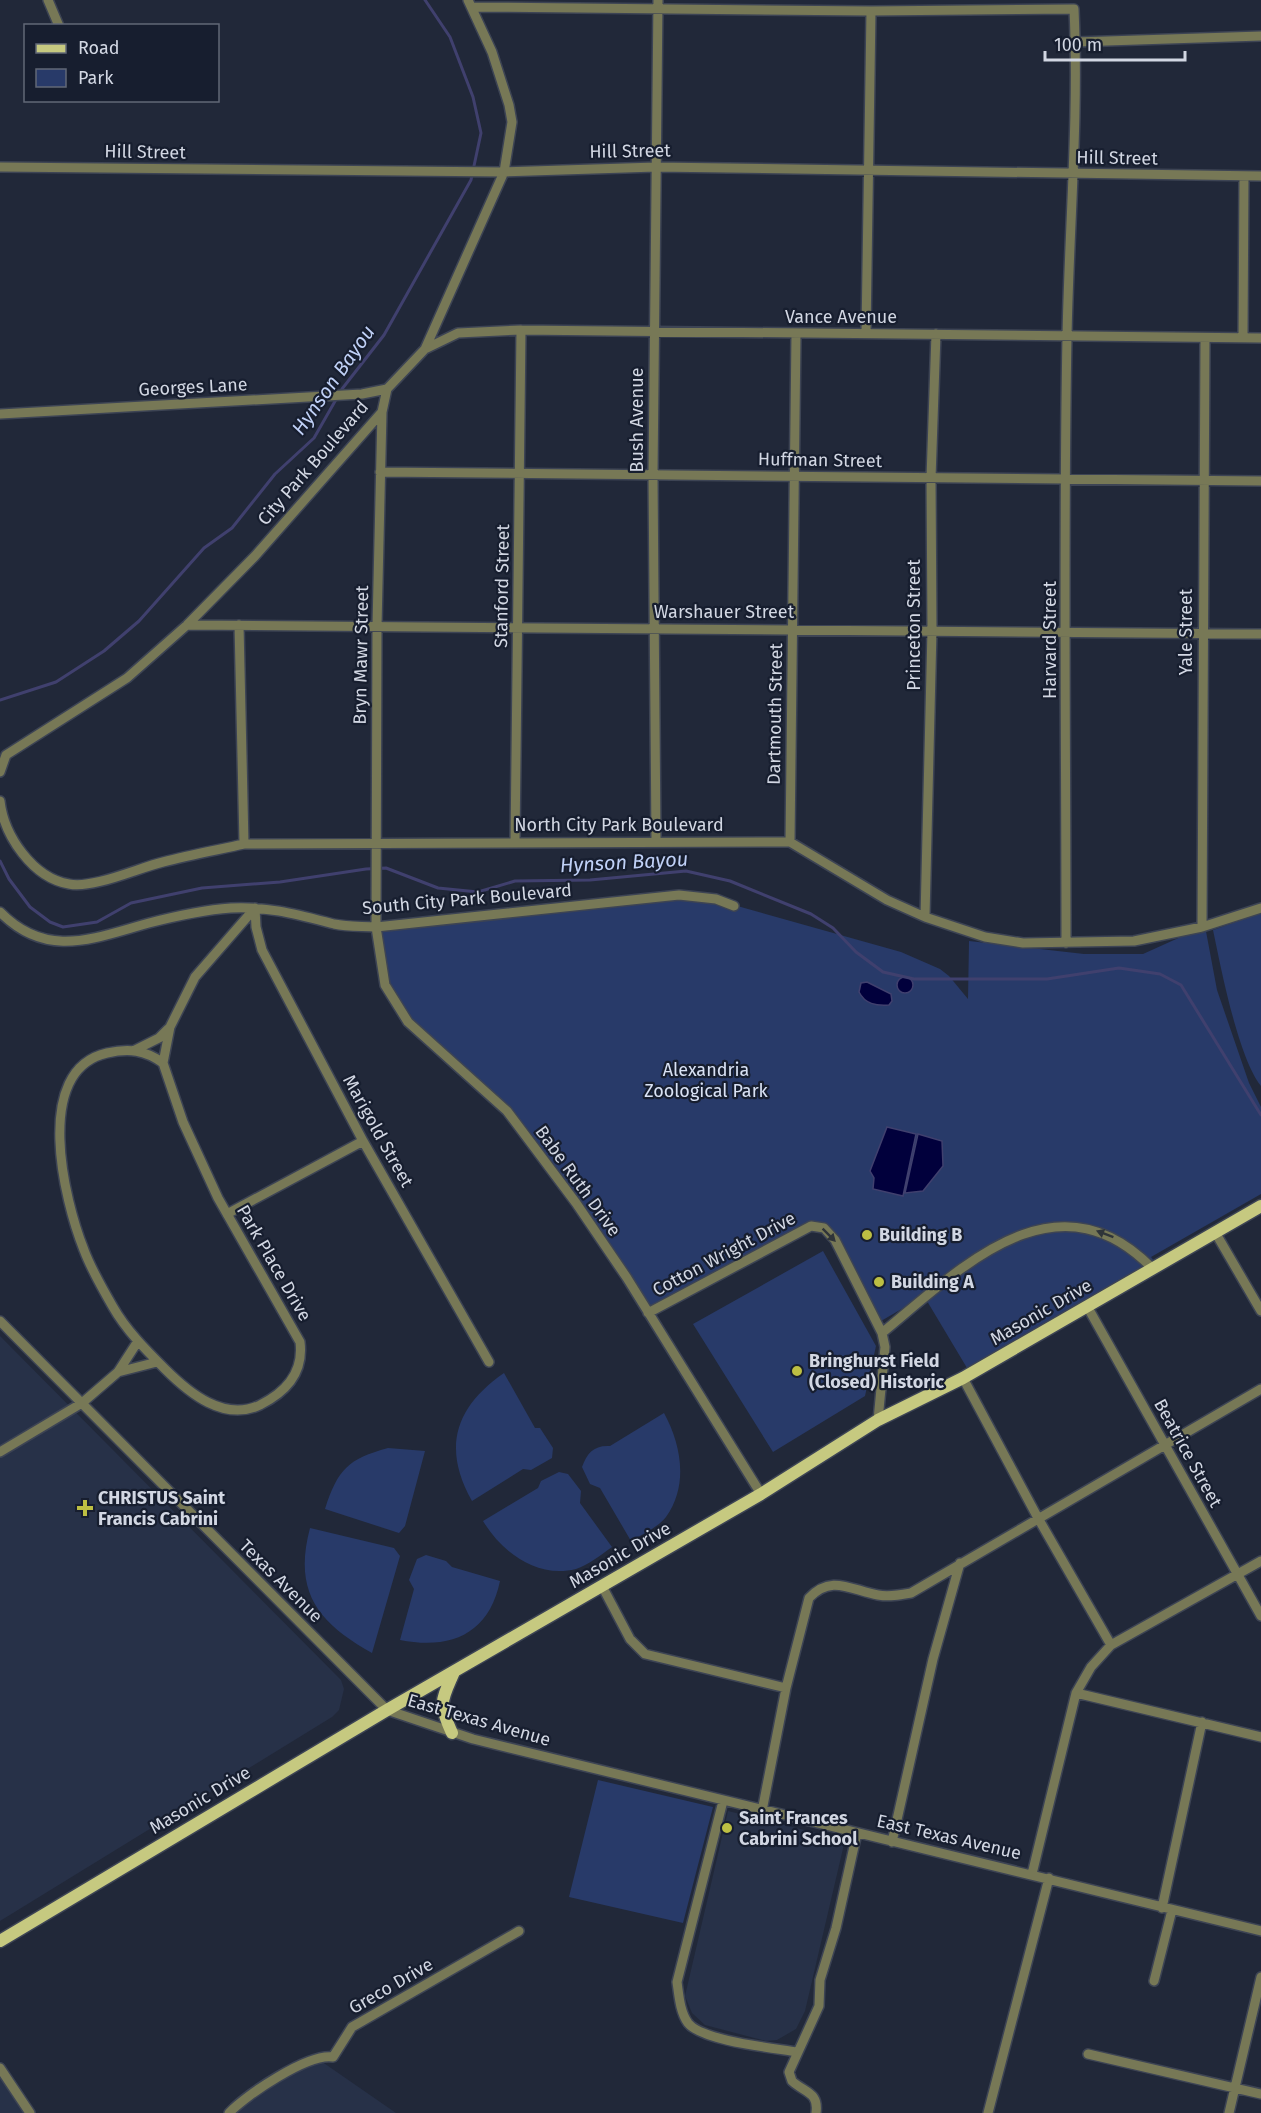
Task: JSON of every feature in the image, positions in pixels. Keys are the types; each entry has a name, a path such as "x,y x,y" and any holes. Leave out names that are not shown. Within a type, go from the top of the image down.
{"main road":[{"name":"Masonic Drive","path":"0,1941 387,1710 761,1494 878,1420 963,1377 1261,1206"},
{"path":"452,1733 441,1709 441,1701 454,1671"}],"street":[{"path":"48,0 58,24"},
{"path":"470,4 658,4 871,10 907,5 1031,4"},
{"name":"City Park Boulevard","path":"3,754 127,678 187,625 255,556 382,412 387,389 424,349 504,172 512,122 499,71 470,4"},
{"name":"Bush Avenue","path":"656,840 653,475 658,4"},
{"name":"Harvard Street","path":"1031,4 1074,9 1076,42 1074,174 1067,336 1066,944"},
{"path":"866,333 871,10"},
{"path":"1076,42 1261,36"},
{"name":"Hill Street","path":"0,167 504,172 656,166 1261,176"},
{"path":"1243,338 1244,176"},
{"name":"Vance Avenue","path":"424,349 458,333 522,330 1261,338"},
{"name":"Stanford Street","path":"515,842 522,330"},
{"name":"Dartmouth Street","path":"790,842 796,334"},
{"name":"Princeton Street","path":"925,917 932,630 931,478 936,334"},
{"name":"Yale Street","path":"1202,927 1205,338"},
{"name":"Georges Lane","path":"0,414 362,394 387,389"},
{"name":"Bryn Mawr Street","path":"378,899 376,856 377,626 382,412"},
{"name":"Huffman Street","path":"380,472 1261,481"},
{"name":"Warshauer Street","path":"187,625 1261,634"},
{"path":"239,625 244,844"},
{"path":"0,772 3,754"},
{"name":"North City Park Boulevard","path":"0,804 8,830 33,866 47,876 71,885 93,882 164,862 244,844 656,840 790,842"},
{"path":"790,842 887,900 925,917 985,937 1023,943 1134,941 1202,927 1261,908"},
{"name":"South City Park Boulevard","path":"0,912 20,929 40,938 77,942 104,938 181,915 223,909 255,908 286,911 344,925 376,927 679,895 716,899 734,906"},
{"name":"Babe Ruth Drive","path":"378,899 376,927 385,985 398,1007 422,1035 469,1074 507,1111 576,1203 761,1494"},
{"path":"135,1050 146,1052 163,1062 170,1027 195,977 255,908"},
{"name":"Marigold Street","path":"255,908 256,927 262,950 363,1141 489,1362"},
{"path":"135,1050 159,1038 170,1027"},
{"name":"Park Place Drive","path":"135,1050 96,1056 81,1064 64,1097 59,1127 68,1196 84,1250 114,1309 138,1341 175,1379 206,1402 223,1410 240,1411 255,1407 276,1396 299,1370 302,1356 300,1342 227,1214 195,1152 163,1062"},
{"path":"227,1214 363,1141"},
{"name":"Cotton Wright Drive","path":"648,1313 811,1226 817,1226 829,1232 835,1240 882,1333 885,1347 878,1420"},
{"path":"882,1333 944,1281 1003,1242 1035,1230 1056,1226 1107,1234 1128,1245 1152,1268"},
{"path":"1215,1233 1261,1311"},
{"name":"Beatrice Street","path":"1087,1306 1261,1616"},
{"name":"Texas Avenue","path":"0,1321 387,1710"},
{"path":"0,1452 82,1403 118,1371 138,1341"},
{"path":"118,1371 157,1362"},
{"path":"963,1377 1038,1518 1111,1645"},
{"path":"762,1811 786,1688 808,1598 816,1591 823,1586 836,1584 878,1595 894,1596 911,1593 1261,1389"},
{"path":"1032,1874 1076,1693 1091,1667 1111,1645 1261,1561"},
{"path":"892,1842 933,1659 960,1563"},
{"path":"602,1586 630,1639 645,1654 786,1688"},
{"path":"1076,1693 1261,1737"},
{"name":"East Texas Avenue","path":"387,1710 452,1733 762,1811 1049,1878 1261,1931"},
{"path":"1154,1981 1202,1722"},
{"path":"723,1801 677,1982 681,2008 689,2025 706,2035 797,2052"},
{"path":"816,2113 817,2101 812,2093 792,2081 789,2072 819,2006 820,1980 836,1928 857,1833"},
{"path":"988,2113 1049,1878"},
{"name":"Greco Drive","path":"229,2113 240,2102 281,2075 318,2059 333,2056 352,2027 519,1932"},
{"path":"1229,2113 1261,1977"},
{"path":"1088,2054 1261,2094"},
{"path":"0,2068 30,2113"}],"shaded area":[{"path":"902,977 908,977 913,985 911,991 902,993 897,988 897,982"},
{"path":"867,982 891,994 892,1001 889,1005 875,1004 864,999 859,992 861,983"},
{"path":"887,1127 916,1134 903,1196 873,1189 874,1178 870,1171"},
{"path":"918,1134 942,1141 943,1166 923,1191 905,1193"},
{"name":"CHRISTUS Saint Francis Cabrini","path":"0,1336 341,1680 344,1689 339,1710 332,1717 0,1921"},
{"path":"728,1811 845,1840 805,2011 796,2029 777,2040 766,2041 705,2025 692,2013 685,1996"},
{"path":"318,2059 396,2113 229,2113 240,2102"},
{"path":"0,2068 30,2113 0,2113"}],"green space":[{"name":"Alexandria Zoological Park","path":"631,899 716,900 901,952 940,969 949,976 968,999 969,941 1084,954 1143,954 1205,926 1217,990 1249,1083 1261,1107 1261,1194 1151,1257 1155,1262 970,1373 924,1296 881,1321 835,1239 817,1226 649,1313 508,1111 424,1036 385,984 380,923"},
{"path":"1261,913 1261,1086 1245,1055 1238,1034 1213,930"},
{"name":"Bringhurst Field (Closed) Historic","path":"823,1251 876,1346 865,1396 773,1452 693,1324"},
{"path":"504,1373 535,1428 540,1428 553,1448 552,1458 531,1470 523,1469 472,1501 457,1463 458,1430 464,1414 474,1400"},
{"path":"664,1413 678,1451 680,1478 678,1492 666,1517 631,1541 600,1488 590,1484 582,1467 586,1458 595,1449 610,1446"},
{"path":"388,1448 425,1451 405,1526 399,1533 325,1509 335,1484 346,1468 363,1457"},
{"path":"559,1472 568,1474 581,1491 580,1503 612,1547 581,1567 561,1571 547,1570 521,1560 500,1543 483,1521 538,1488 541,1481"},
{"path":"310,1528 394,1548 400,1556 372,1653 337,1630 314,1603 308,1588 305,1570"},
{"path":"426,1555 446,1561 452,1567 500,1581 495,1599 477,1626 465,1634 451,1640 436,1642 418,1643 400,1640 414,1589 409,1580 417,1559"},
{"path":"598,1780 713,1807 683,1923 569,1897"}],"waterway":[{"name":"Hynson Bayou","path":"0,700 56,682 104,651 139,621 204,548 232,528 275,474 314,438 342,389 384,335 471,180 481,133 473,97 450,37 425,0"},
{"name":"Hynson Bayou","path":"0,861 9,879 30,907 50,922 63,927 97,922 131,903 202,888 280,882 366,869 386,868 438,888 478,892 515,881 590,880 686,871 730,881 811,914 833,928 856,952 883,972 914,979 1047,979 1119,968 1160,974 1181,985 1261,1115"}],"place":[{"name":"Building B","path":"867,1235"},
{"name":"Building A","path":"879,1282"},
{"name":"Bringhurst Field (Closed) Historic","path":"797,1371"},
{"name":"CHRISTUS Saint Francis Cabrini","path":"85,1508"},
{"name":"Saint Frances Cabrini School","path":"727,1828"}]}
